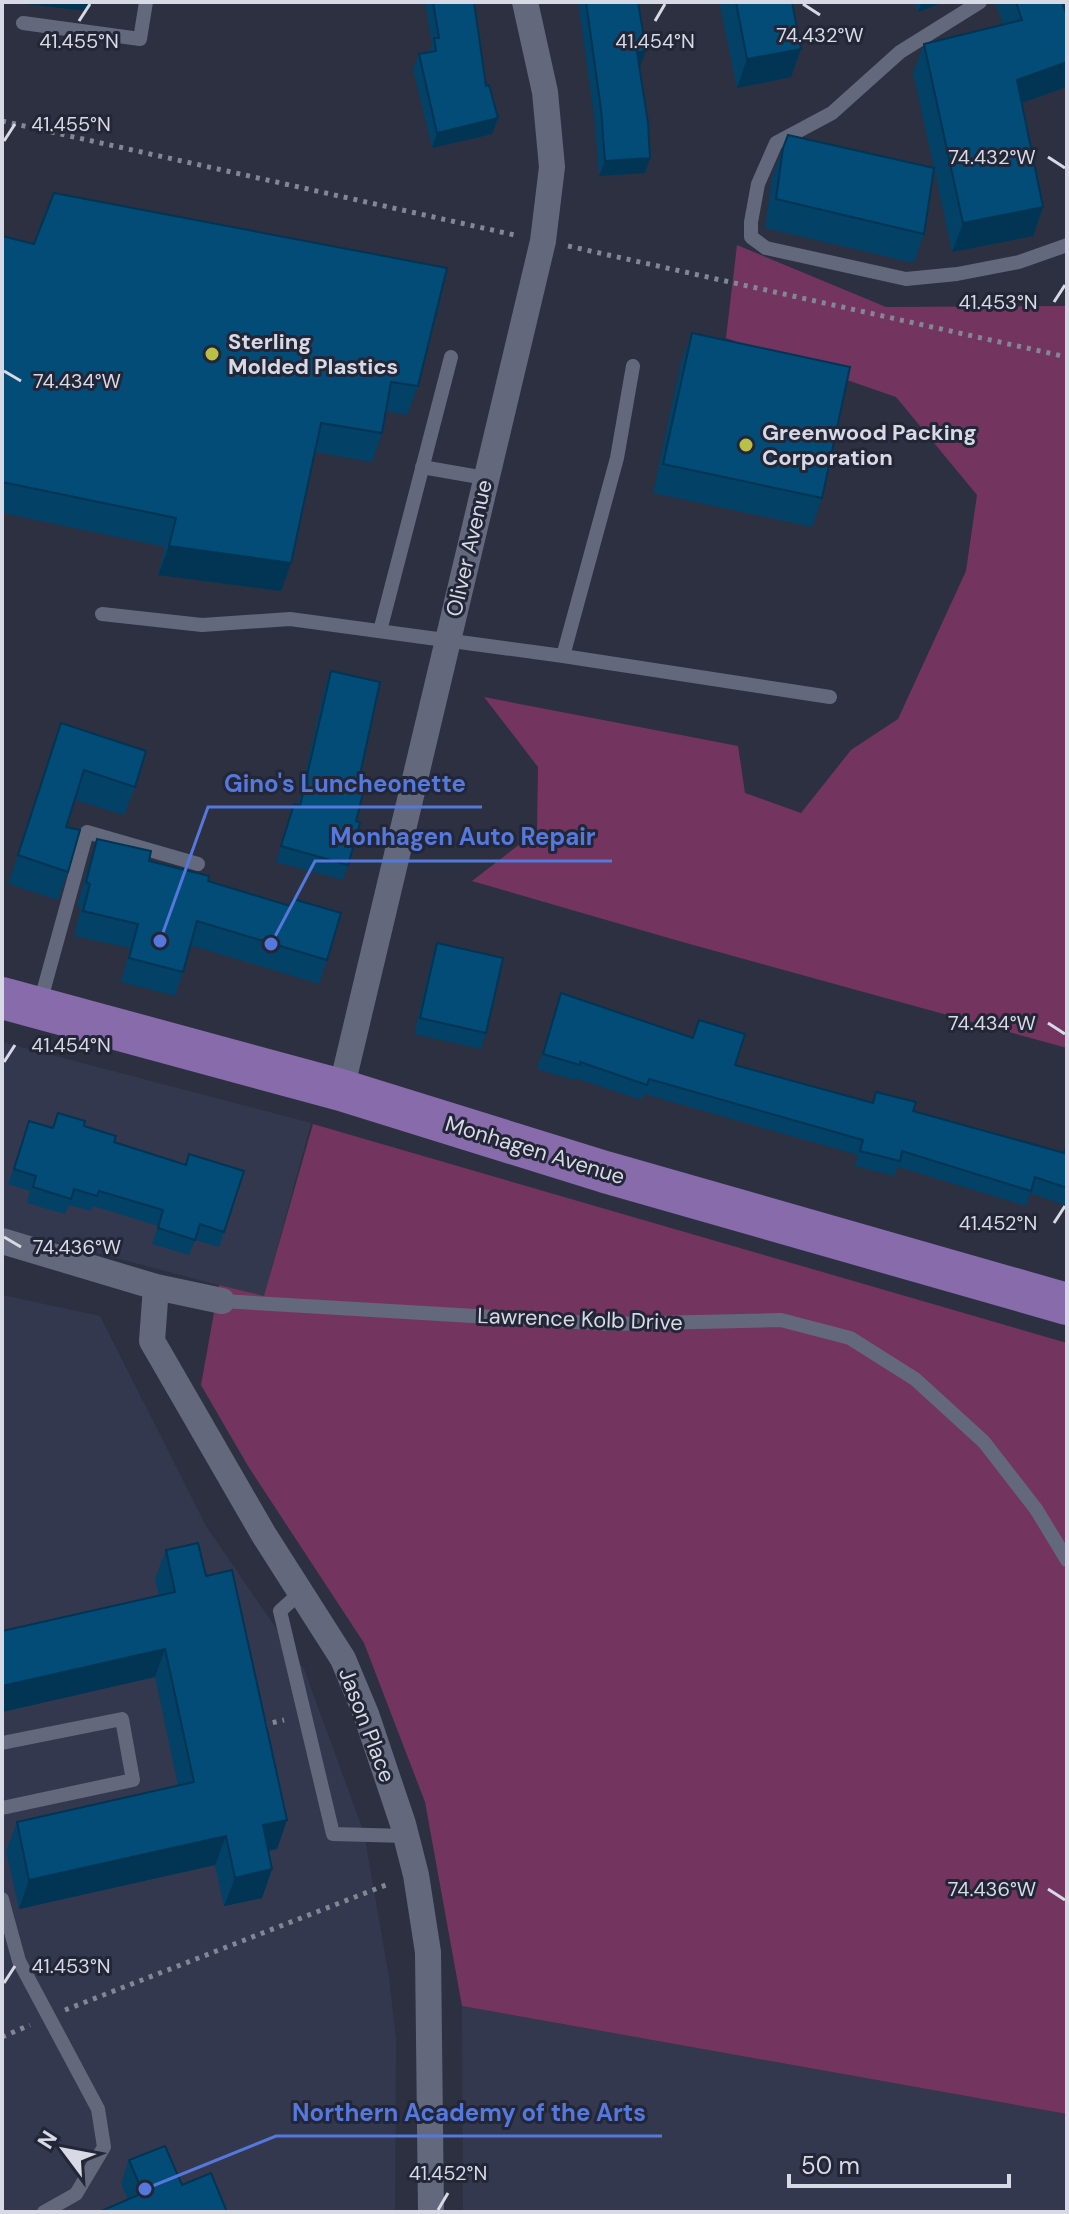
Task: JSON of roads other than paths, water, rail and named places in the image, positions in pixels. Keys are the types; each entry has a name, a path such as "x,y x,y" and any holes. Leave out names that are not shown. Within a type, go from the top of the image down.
{"main road":[{"name":"Monhagen Avenue","path":"20,1003 341,1090 605,1172 1067,1304"}],"street":[{"name":"Oliver Avenue","path":"341,1090 543,241 552,167 545,92 525,2"},
{"name":"Lawrence Kolb Drive","path":"2,1241 156,1287 222,1301"},
{"name":"Jason Place","path":"156,1287 152,1341 264,1535 343,1659 406,1836 416,1875 428,1952 431,2212"}],"lane":[{"path":"23,23 140,39 146,2"},
{"path":"980,2 900,52 832,113 776,143 758,184 751,237 766,248 906,279 957,274 1019,262 1067,245"},
{"path":"380,631 451,357"},
{"path":"563,656 617,458 633,366"},
{"path":"422,467 485,478"},
{"path":"102,614 202,625 290,619 447,639 830,697"},
{"path":"20,1003 87,832 198,864"},
{"name":"Lawrence Kolb Drive","path":"222,1301 609,1324 781,1320 850,1338 915,1379 984,1442 1036,1509 1067,1560"},
{"path":"300,1593 280,1611 333,1834 406,1836"},
{"path":"2,1743 122,1719 133,1780 2,1808"},
{"path":"2,1899 19,1961 98,2109 104,2147 76,2194 44,2212"}],"place":[{"name":"Sterling Molded Plastics","path":"212,354"},
{"name":"Greenwood Packing Corporation","path":"746,445"},
{"name":"Gino's Luncheonette","path":"160,941"},
{"name":"Monhagen Auto Repair","path":"271,944"},
{"name":"Northern Academy of the Arts","path":"145,2189"}]}
